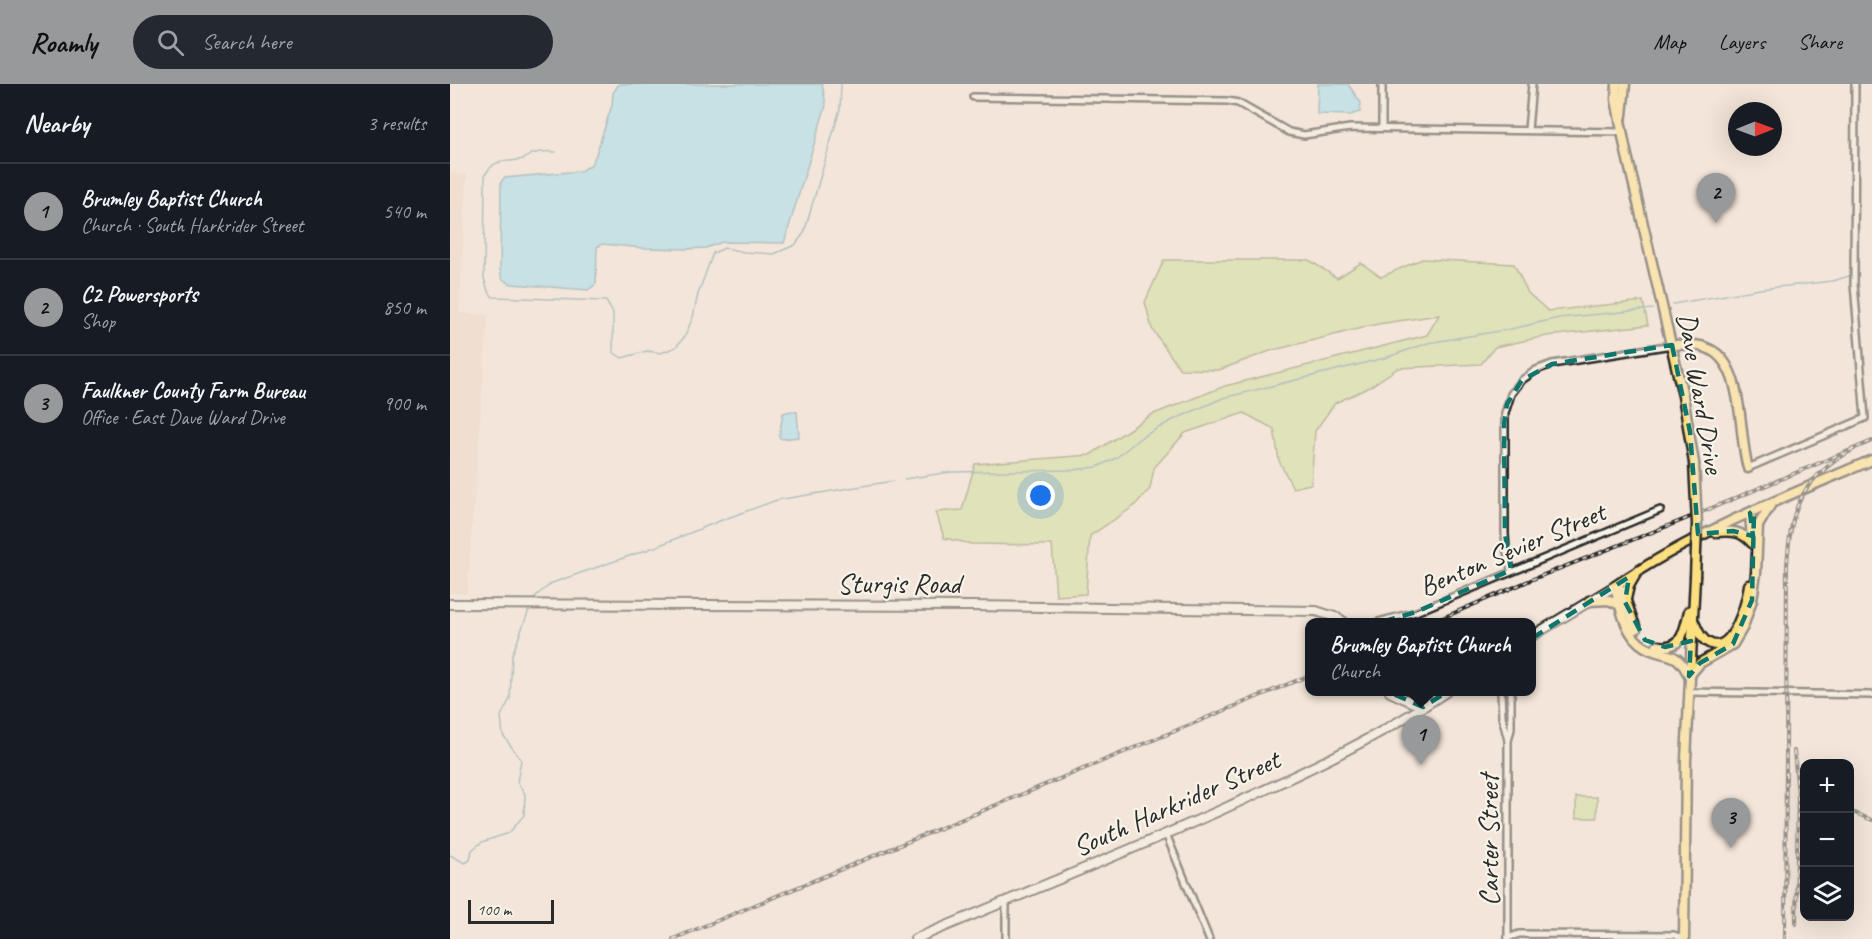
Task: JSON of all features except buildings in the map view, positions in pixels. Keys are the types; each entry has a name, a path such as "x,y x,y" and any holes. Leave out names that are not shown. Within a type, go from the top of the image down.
{"main road":[{"name":"Dave Ward Drive","path":"1617,84 1616,99 1672,345 1694,463 1697,524 1686,760 1684,939"},
{"name":"Dave Ward Drive","path":"1622,127 1625,84"},
{"path":"1672,345 1694,345 1709,349 1721,357 1731,372 1748,468"},
{"path":"1694,590 1681,639 1674,645 1665,647 1654,646 1637,632 1617,584 1708,533 1772,502 1872,460"},
{"path":"1693,617 1698,633 1711,644 1719,645 1731,637 1748,591 1754,541 1761,519 1772,502"},
{"path":"1637,571 1623,603 1624,618 1636,639 1645,647 1674,657 1683,663 1689,676 1701,663 1733,644 1743,627 1752,600 1756,573 1752,512"},
{"path":"1708,533 1733,531 1754,541"},
{"path":"1589,602 1609,600 1623,603"}],"street":[{"path":"1382,84 1382,128"},
{"path":"1528,130 1532,84"},
{"path":"1748,468 1865,418 1854,284 1855,84"},
{"path":"973,97 1228,101 1239,103 1289,132 1304,135 1350,128 1528,130 1622,127"},
{"path":"1511,570 1505,534 1504,424 1507,404 1516,387 1530,373 1552,364 1672,345"},
{"name":"Benton Sevier Street","path":"1393,618 1416,612 1511,570 1660,510"},
{"path":"1536,634 1617,584"},
{"name":"Sturgis Road","path":"450,604 970,606 1316,611 1338,618"},
{"path":"1689,692 1872,695"},
{"path":"1399,696 1423,707"},
{"name":"South Harkrider Street","path":"915,939 1166,834 1308,771 1440,696"},
{"name":"Carter Street","path":"1501,696 1503,729 1508,741"},
{"name":"Carter Street","path":"1509,939 1508,741 1511,729 1511,696"},
{"path":"1166,834 1209,939"},
{"path":"1006,901 1006,939"},
{"path":"1509,939 1519,934 1674,935 1684,939"}],"highlighted area":[{"path":"1672,345 1690,432 1698,534 1733,531 1753,536 1750,513 1754,511 1752,600 1733,644 1700,663 1689,676 1691,641 1665,647 1645,640 1625,602 1629,577 1423,707 1391,693 1354,630 1416,612 1511,570 1505,534 1504,424 1507,404 1522,380 1552,364"}],"shaded area":[{"path":"450,173 467,175 459,313 488,315 467,593 450,593"}],"green space":[{"path":"1422,259 1514,264 1528,293 1548,311 1643,301 1648,325 1547,336 1495,347 1481,364 1398,368 1368,388 1335,403 1315,431 1311,484 1293,488 1279,461 1274,429 1244,413 1185,433 1154,468 1150,489 1133,507 1090,536 1086,594 1056,596 1052,545 972,544 944,538 936,512 962,510 975,464 1090,455 1151,415 1225,386 1427,335 1439,315 1378,324 1270,351 1219,370 1180,369 1152,329 1145,302 1164,260 1309,260 1337,278 1361,263 1381,277"},
{"path":"1576,797 1597,797 1597,818 1576,818"}],"water":[{"path":"619,84 822,84 826,105 784,243 722,242 706,248 686,249 602,244 597,247 596,284 588,290 506,282 500,269 501,182 504,178 580,171 590,166 612,105 613,93"},
{"path":"1318,84 1348,84 1361,103 1360,112 1350,115 1317,114"},
{"path":"797,412 799,437 782,439 779,437 783,413"}],"waterway":[{"path":"556,152 538,152 523,159 497,163 485,175 484,278 488,291 493,297 606,301 613,313 613,352 622,358 647,351 661,353 676,347 685,336 713,253 725,248 774,254 795,245 804,233 840,109 841,84"},
{"path":"1673,304 1760,289 1833,281 1849,276"},
{"path":"904,479 951,472 1074,470 1097,467 1116,458 1140,438 1173,420 1223,398 1385,358 1428,343 1511,329 1559,318 1653,309"},
{"path":"534,600 552,583 655,547 777,500 893,481"},
{"path":"450,855 465,863 470,860 472,850 482,842 509,833 524,815 525,794 517,782 521,760 503,735 501,716 510,699 512,655 529,610"}],"railway":[{"path":"1442,618 1872,441"},
{"path":"1785,939 1789,544 1796,510 1802,496 1822,471 1854,449"},
{"path":"673,939 1305,677"},
{"path":"1794,751 1798,794 1796,924"},
{"path":"1854,813 1872,820"}],"place":[{"name":"C2 Powersports","path":"1716,223"},
{"name":"Brumley Baptist Church","path":"1421,765"},
{"name":"Faulkner County Farm Bureau","path":"1731,848"}]}
